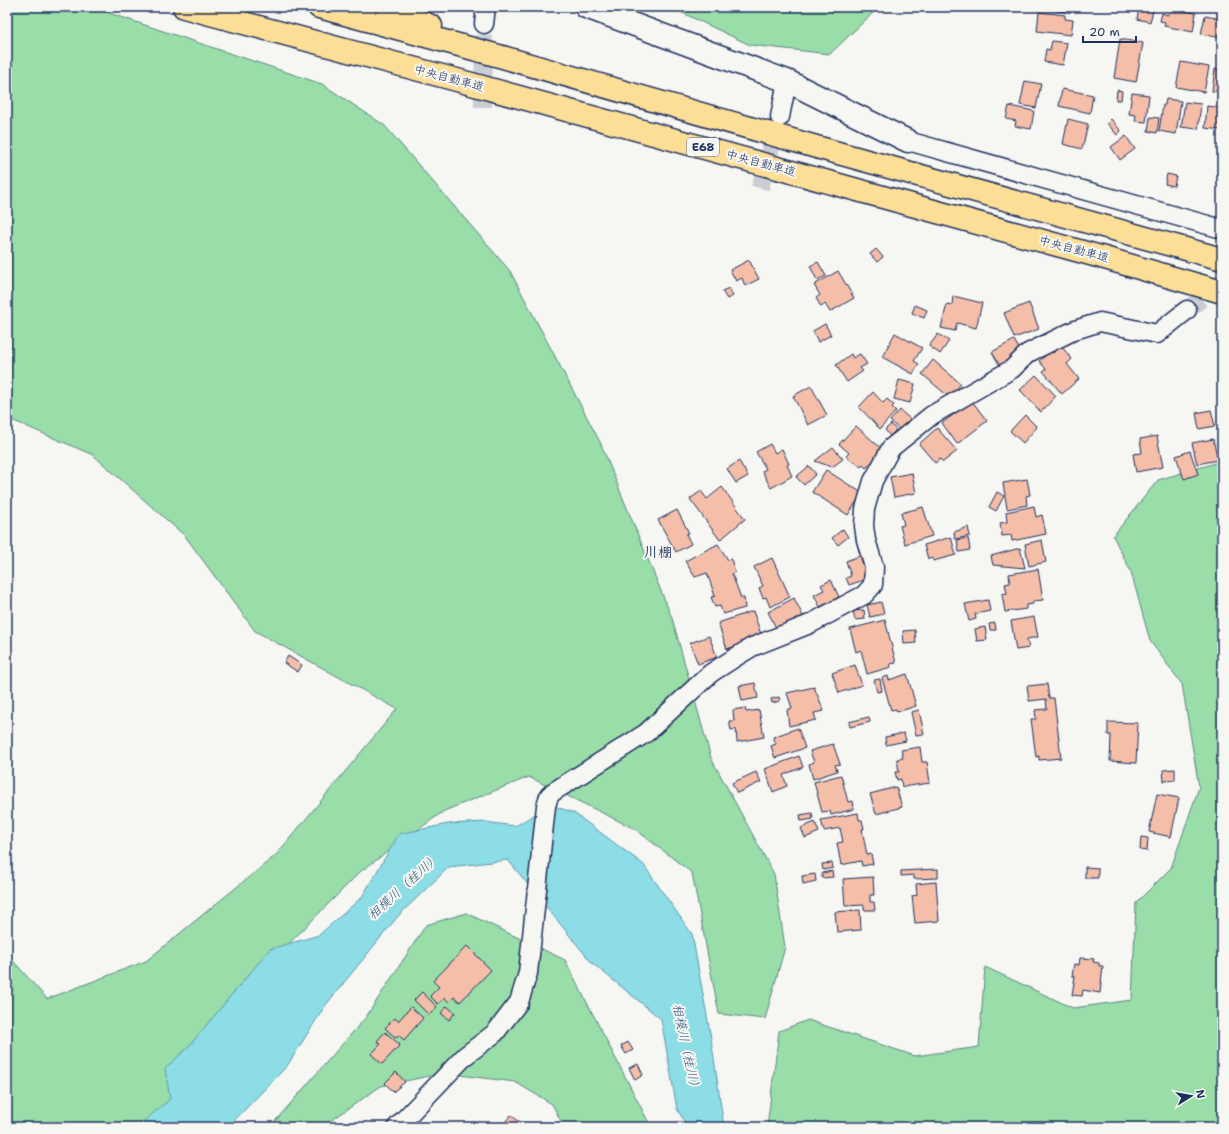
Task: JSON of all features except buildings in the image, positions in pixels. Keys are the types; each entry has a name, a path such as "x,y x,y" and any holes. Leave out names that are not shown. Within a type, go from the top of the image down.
{"highway":[{"name":"中央自動車道","path":"184,7 465,82 1101,256 1222,292"},
{"path":"320,7 499,56 820,148 1222,259"},
{"path":"388,7 499,56"}],"street":[{"path":"586,7 787,81 908,141 1222,229"},
{"path":"780,117 787,81"},
{"path":"396,1127 465,1056 495,1033 519,1002 528,972 546,806 549,796 646,733 711,673 752,647 810,624 864,595 873,585 874,567 866,540 864,526 865,509 873,481 891,448 932,415 1012,369 1028,353 1075,330 1100,322 1157,334 1187,310"}],"green space":[{"path":"7,7 91,7 322,84 384,125 510,271 600,442 672,618 711,758 774,874 785,947 765,1019 719,1014 692,873 635,829 529,777 444,811 361,871 242,991 190,1127 7,1127 7,954 47,999 146,961 276,855 397,709 255,631 185,536 93,455 7,418"},
{"path":"670,7 879,7 830,54 750,45"},
{"path":"1222,461 1222,1127 767,1127 779,1031 808,1020 915,1056 979,1047 985,967 1073,1008 1132,1000 1136,903 1171,868 1199,787 1182,684 1150,641 1131,572 1113,536 1158,480"},
{"path":"466,913 565,960 651,1127 564,1127 552,1104 515,1082 444,1073 381,1086 322,1127 270,1127 366,1017 426,925"}],"water":[{"name":"相模川（桂川）","path":"552,805 574,813 643,864 692,934 711,1038 724,1127 688,1127 677,1109 661,1019 592,963 508,860 449,867 399,915 325,1006 287,1066 228,1127 137,1127 170,1099 165,1069 189,1046 270,949 319,935 362,897 399,834 448,824 485,822 515,826"}],"tunnel":[{"path":"483,107 484,24"},
{"path":"760,188 778,121"},
{"path":"1187,310 1221,283"}],"district":[{"name":"川棚","path":"658,552"}]}
